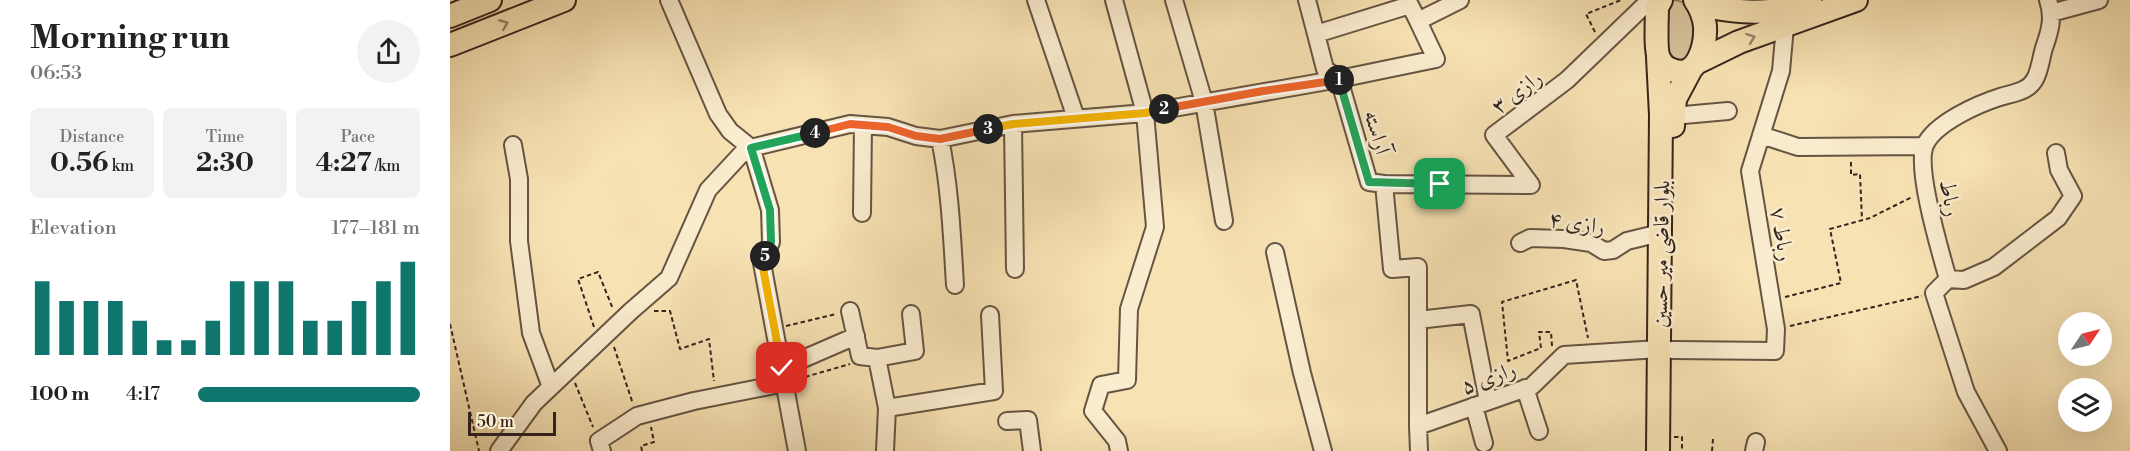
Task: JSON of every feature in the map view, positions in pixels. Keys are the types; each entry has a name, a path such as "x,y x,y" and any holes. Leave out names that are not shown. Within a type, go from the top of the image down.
{"main road":[{"path":"450,16 490,0"},
{"path":"450,45 564,0"},
{"path":"1658,57 1666,68 1678,73 1739,42 1785,12 1814,0"},
{"path":"1697,3 1734,12 1785,12 1856,0"},
{"name":"بلوار قاضی میر حسین","path":"1656,2 1661,115 1660,233 1671,447"},
{"name":"بلوار قاضی میر حسین","path":"1666,349 1673,116 1675,99 1705,44 1705,24 1697,3"}],"street":[{"path":"669,0 718,114 730,131 751,148 770,210 771,242 762,263 797,451"},
{"path":"1036,0 1076,118"},
{"path":"1114,0 1145,113 1155,227 1129,309 1127,380 1101,385 1093,411 1118,441 1119,451"},
{"path":"1173,0 1204,102 1224,221"},
{"path":"1307,0 1325,69 1339,79"},
{"path":"1761,135 1798,147 1924,146 1939,128 1962,113 1998,98 2024,91 2035,80 2053,24 2050,6 2099,0"},
{"path":"1418,21 1451,2"},
{"name":"رازی ۳","path":"1384,184 1531,185 1494,135 1567,80 1602,46 1656,2"},
{"path":"499,451 534,403 669,278 708,190 746,149 850,124 888,127 916,136 940,139 1013,124 1145,113 1339,79 1436,59 1410,6 1316,33"},
{"name":"رباط ۷","path":"1776,329 1750,171 1781,71 1785,12"},
{"name":"آراسته","path":"1339,79 1369,182 1384,184"},
{"path":"1673,116 1728,111"},
{"path":"1013,124 1015,269"},
{"path":"862,213 863,125"},
{"path":"940,139 946,165 955,285"},
{"path":"513,145 519,179 519,241 531,333 551,387"},
{"name":"رباط","path":"1924,146 1927,191 1937,242 1948,279"},
{"path":"1998,451 1966,392 1934,293 1948,279 1964,280 1994,267 2058,218 2073,196 2059,170 2056,153"},
{"path":"1384,184 1392,269 1418,267 1419,451"},
{"name":"رازی ۴","path":"1520,243 1530,238 1564,239 1591,243 1605,251 1613,250 1628,241 1660,233"},
{"path":"1275,252 1302,373 1323,451"},
{"path":"850,311 860,356 875,358 915,351 912,314"},
{"path":"1418,320 1471,314 1484,443"},
{"path":"887,408 994,391 990,315"},
{"path":"1666,349 1775,351 1776,329"},
{"path":"600,446 642,414 716,396 783,375 856,336"},
{"name":"رازی ۵","path":"1418,426 1532,386 1564,355 1666,349"},
{"path":"875,358 887,408 885,451"},
{"path":"1525,388 1539,431"},
{"path":"1007,421 1028,420 1032,451"}],"path":[{"path":"1602,46 1586,14 1620,0"},
{"path":"1850,147 1851,175 1860,174 1862,220"},
{"path":"1771,300 1841,283 1830,229 1862,220 1927,191"},
{"path":"614,327 578,279 598,272 642,414 654,442 640,446 642,451"},
{"path":"1555,364 1551,332 1539,332 1541,348 1508,362 1502,302 1576,280 1591,353"},
{"path":"1776,329 1934,293"},
{"path":"614,327 670,311 680,349 709,339 716,396"},
{"path":"775,328 850,311"},
{"path":"450,324 479,451"},
{"path":"783,375 875,358"},
{"path":"569,370 600,446"},
{"path":"1712,451 1713,440"}],"shaded area":[{"path":"1671,0 1687,4 1700,20 1700,33 1692,59 1673,62 1669,54 1666,9"}],"route":[{"path":"782,368 762,263 771,242 770,210 751,148 850,124 888,127 916,136 940,139 1013,124 1145,113 1339,79 1369,182 1440,184"}]}
